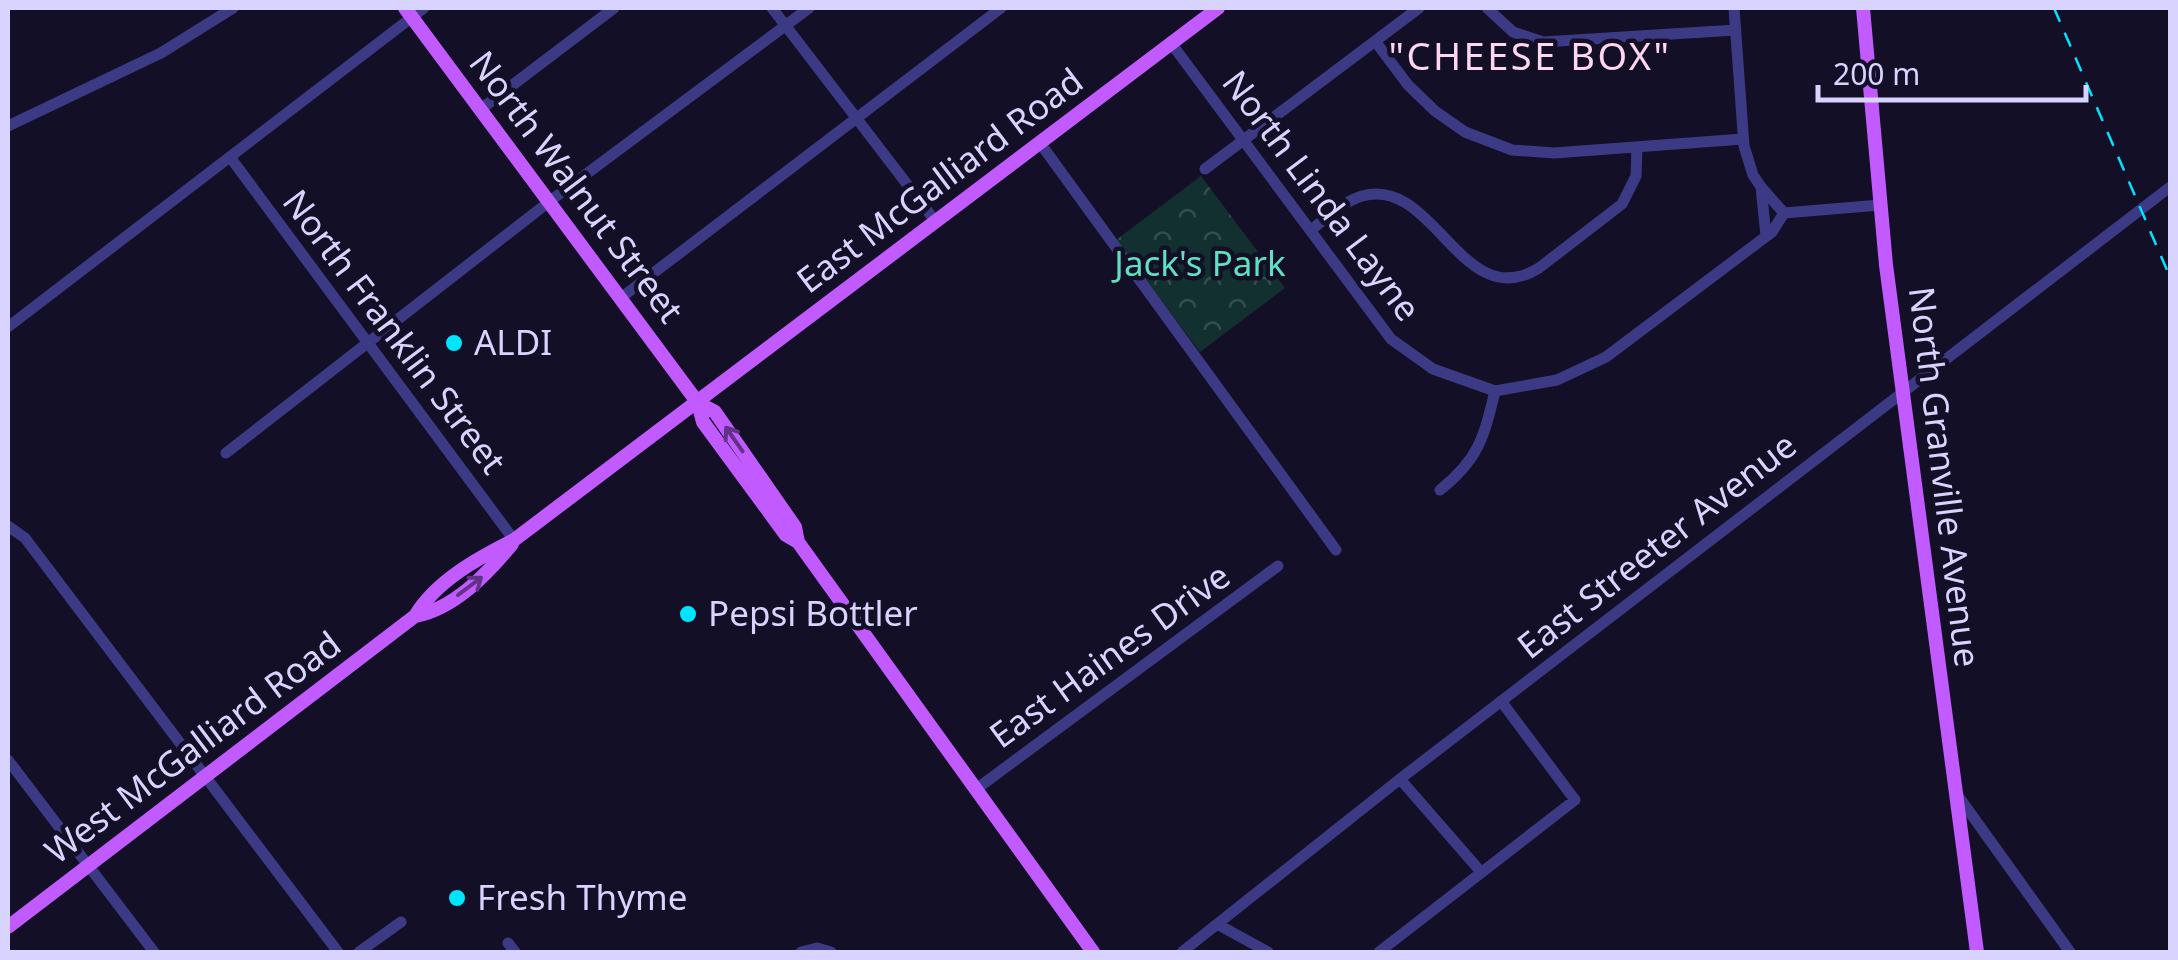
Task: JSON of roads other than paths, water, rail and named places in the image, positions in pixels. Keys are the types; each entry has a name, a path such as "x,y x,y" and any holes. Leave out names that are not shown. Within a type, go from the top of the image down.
{"main road":[{"name":"East McGalliard Road","path":"698,403 1218,8"},
{"name":"North Granville Avenue","path":"1864,8 1880,204 1976,952"},
{"name":"North Walnut Street","path":"414,10 480,108 698,403 715,412 795,527 798,542 1093,952"},
{"name":"West McGalliard Road","path":"8,928 415,616 434,613 488,572 514,540 698,403"}],"street":[{"path":"8,126 162,53 234,8"},
{"path":"480,108 614,8"},
{"path":"772,8 936,222"},
{"path":"226,453 550,201 809,8"},
{"path":"622,298 1002,8"},
{"path":"1205,169 1419,8"},
{"path":"1487,8 1513,32 1543,42 1736,30"},
{"path":"1734,8 1749,166 1784,213"},
{"path":"8,328 414,10"},
{"path":"1375,42 1408,85 1435,111 1485,141 1512,150 1544,153 1744,139"},
{"name":"North Linda Layne","path":"1172,43 1391,339 1433,369 1494,390"},
{"path":"1040,143 1336,550"},
{"path":"1311,230 1353,199 1386,194 1412,207 1479,269 1502,277 1524,276 1622,204 1636,176 1638,147"},
{"name":"North Franklin Street","path":"230,157 514,540"},
{"path":"1761,187 1766,236"},
{"name":"East Streeter Avenue","path":"1182,952 1400,778 2170,187"},
{"path":"1440,490 1467,466 1479,447 1494,390 1558,380 1588,367 1766,236 1784,213 1880,204"},
{"path":"8,526 25,538 338,952"},
{"name":"East Haines Drive","path":"975,790 1278,566"},
{"path":"1379,952 1575,800 1501,701"},
{"path":"8,760 154,952"},
{"path":"1400,778 1480,872"},
{"path":"1956,792 2070,952"},
{"path":"360,952 401,922"},
{"path":"1217,924 1268,952"},
{"path":"802,952 817,948 831,952"}],"railway":[{"path":"2054,8 2170,277"}],"place":[{"name":"ALDI","path":"454,343"},
{"name":"Pepsi Bottler","path":"688,614"},
{"name":"Fresh Thyme","path":"457,898"}],"district":[{"name":"\"CHEESE BOX\"","path":"1530,57"}],"park label":[{"name":"Jack's Park","path":"1200,264"}]}
